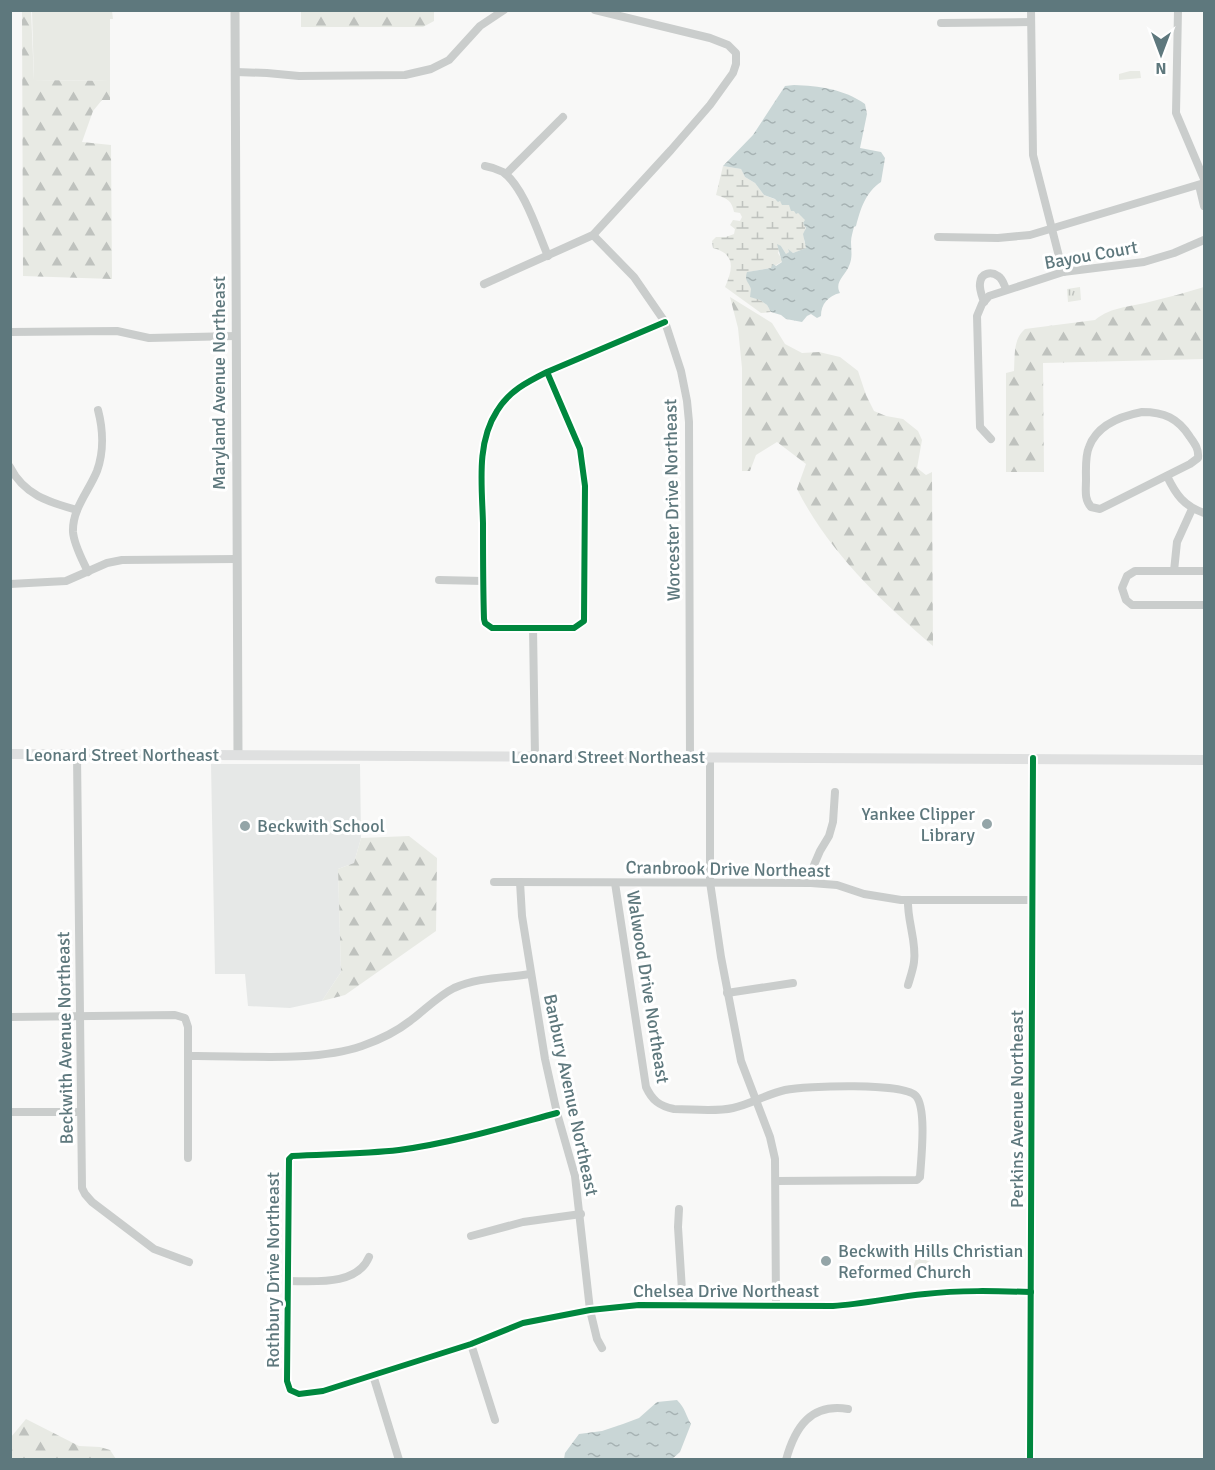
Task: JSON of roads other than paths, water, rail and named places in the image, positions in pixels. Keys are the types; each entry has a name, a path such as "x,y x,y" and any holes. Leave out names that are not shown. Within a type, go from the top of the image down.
{"main road":[{"name":"Leonard Street Northeast","path":"10,754 1204,760"}],"street":[{"name":"Maryland Avenue Northeast","path":"235,10 238,755"},
{"path":"236,72 299,76 405,75 431,69 449,60 480,26 504,10"},
{"path":"484,284 593,235 710,105 733,73 737,57 728,45 710,38 595,10"},
{"path":"1030,10 1032,155 1063,272"},
{"path":"1178,10 1176,113 1203,182 1204,206"},
{"path":"940,22 1031,22"},
{"path":"506,174 563,117"},
{"path":"485,166 506,174 523,199 548,256"},
{"path":"938,237 1019,237 1203,182"},
{"name":"Worcester Drive Northeast","path":"593,235 634,277 665,322 681,371 687,400 689,422 690,758"},
{"name":"Bayou Court","path":"984,302 989,296 1006,289 1063,272 1144,262 1174,253 1204,240"},
{"path":"991,439 980,427 977,316 984,302 979,284 981,278 991,273 998,276 1006,289"},
{"path":"547,372 580,449 583,462 585,486 584,621 574,628 492,628 485,623 482,464 492,419 510,394 520,386 547,372 665,322"},
{"path":"10,332 117,331 149,338 236,336"},
{"path":"88,572 73,535 73,523 101,456 102,439 98,410"},
{"path":"1155,412 1173,418 1185,429 1198,448 1198,458 1195,462 1167,476 1100,509 1091,507 1086,499 1086,465 1089,446 1096,434 1111,423 1128,415 1155,412"},
{"path":"10,467 28,491 46,500 77,510"},
{"path":"1167,476 1178,496 1192,509 1204,513"},
{"path":"1174,571 1177,542 1192,509"},
{"path":"10,584 66,581 107,563 122,560 236,559"},
{"path":"1204,571 1131,572 1122,588 1128,602 1134,605 1204,605"},
{"path":"439,580 483,581"},
{"path":"534,628 535,757"},
{"name":"Beckwith Avenue Northeast","path":"76,755 81,1015 81,1179 85,1194 154,1249 189,1262"},
{"path":"710,758 710,882 736,1046 773,1147 776,1181 776,1306"},
{"name":"Perkins Avenue Northeast","path":"1030,1460 1033,758"},
{"path":"812,883 814,865 833,823 835,792"},
{"name":"Cranbrook Drive Northeast","path":"494,882 812,883 841,886 886,898 908,900 1032,900"},
{"name":"Banbury Avenue Northeast","path":"520,882 522,916 544,1059 575,1176 590,1310 597,1339 602,1348"},
{"name":"Walwood Drive Northeast","path":"615,883 646,1087 652,1097 662,1106 674,1109 731,1108 755,1100"},
{"path":"908,900 909,921 915,952 908,985"},
{"path":"188,1056 305,1056 349,1050 378,1041 401,1028 436,1000 460,986 477,981 531,974"},
{"path":"728,993 793,983"},
{"path":"10,1017 175,1015 185,1018 188,1027 188,1158"},
{"path":"755,1100 786,1090 816,1087 885,1087 914,1094 920,1102 920,1177 913,1181 776,1181"},
{"path":"10,1112 81,1112"},
{"name":"Rothbury Drive Northeast","path":"290,1390 287,1381 289,1159 292,1156 354,1154 401,1149 451,1140 557,1113"},
{"path":"680,1209 678,1227 683,1306"},
{"path":"471,1236 523,1222 581,1215"},
{"path":"288,1281 339,1279 353,1274 364,1266 369,1257"},
{"name":"Chelsea Drive Northeast","path":"290,1390 294,1393 310,1393 471,1344 523,1323 590,1310 639,1305 860,1304 960,1291 1031,1292"},
{"path":"471,1344 495,1420"},
{"path":"373,1375 399,1460"},
{"path":"786,1460 799,1429 816,1412 836,1407 848,1409"}],"water":[{"path":"785,86 831,89 865,104 867,114 860,148 881,152 885,158 881,182 867,196 854,227 851,240 851,260 839,282 840,293 826,301 821,316 817,318 811,314 802,322 786,319 771,312 760,300 750,297 751,289 746,277 747,272 771,268 773,264 776,266 782,262 777,244 786,254 789,252 788,249 793,253 806,248 803,234 806,228 803,223 805,220 798,213 791,211 789,205 782,205 780,201 764,195 755,183 745,177 741,169 723,166 753,135"},
{"path":"677,1400 691,1424 680,1452 672,1459 564,1459 565,1453 579,1434 602,1431 623,1424 639,1418 657,1402"}],"place":[{"name":"Yankee Clipper Library","path":"987,824"},
{"name":"Beckwith School","path":"245,826"},
{"name":"Beckwith Hills Christian Reformed Church","path":"826,1261"}]}
